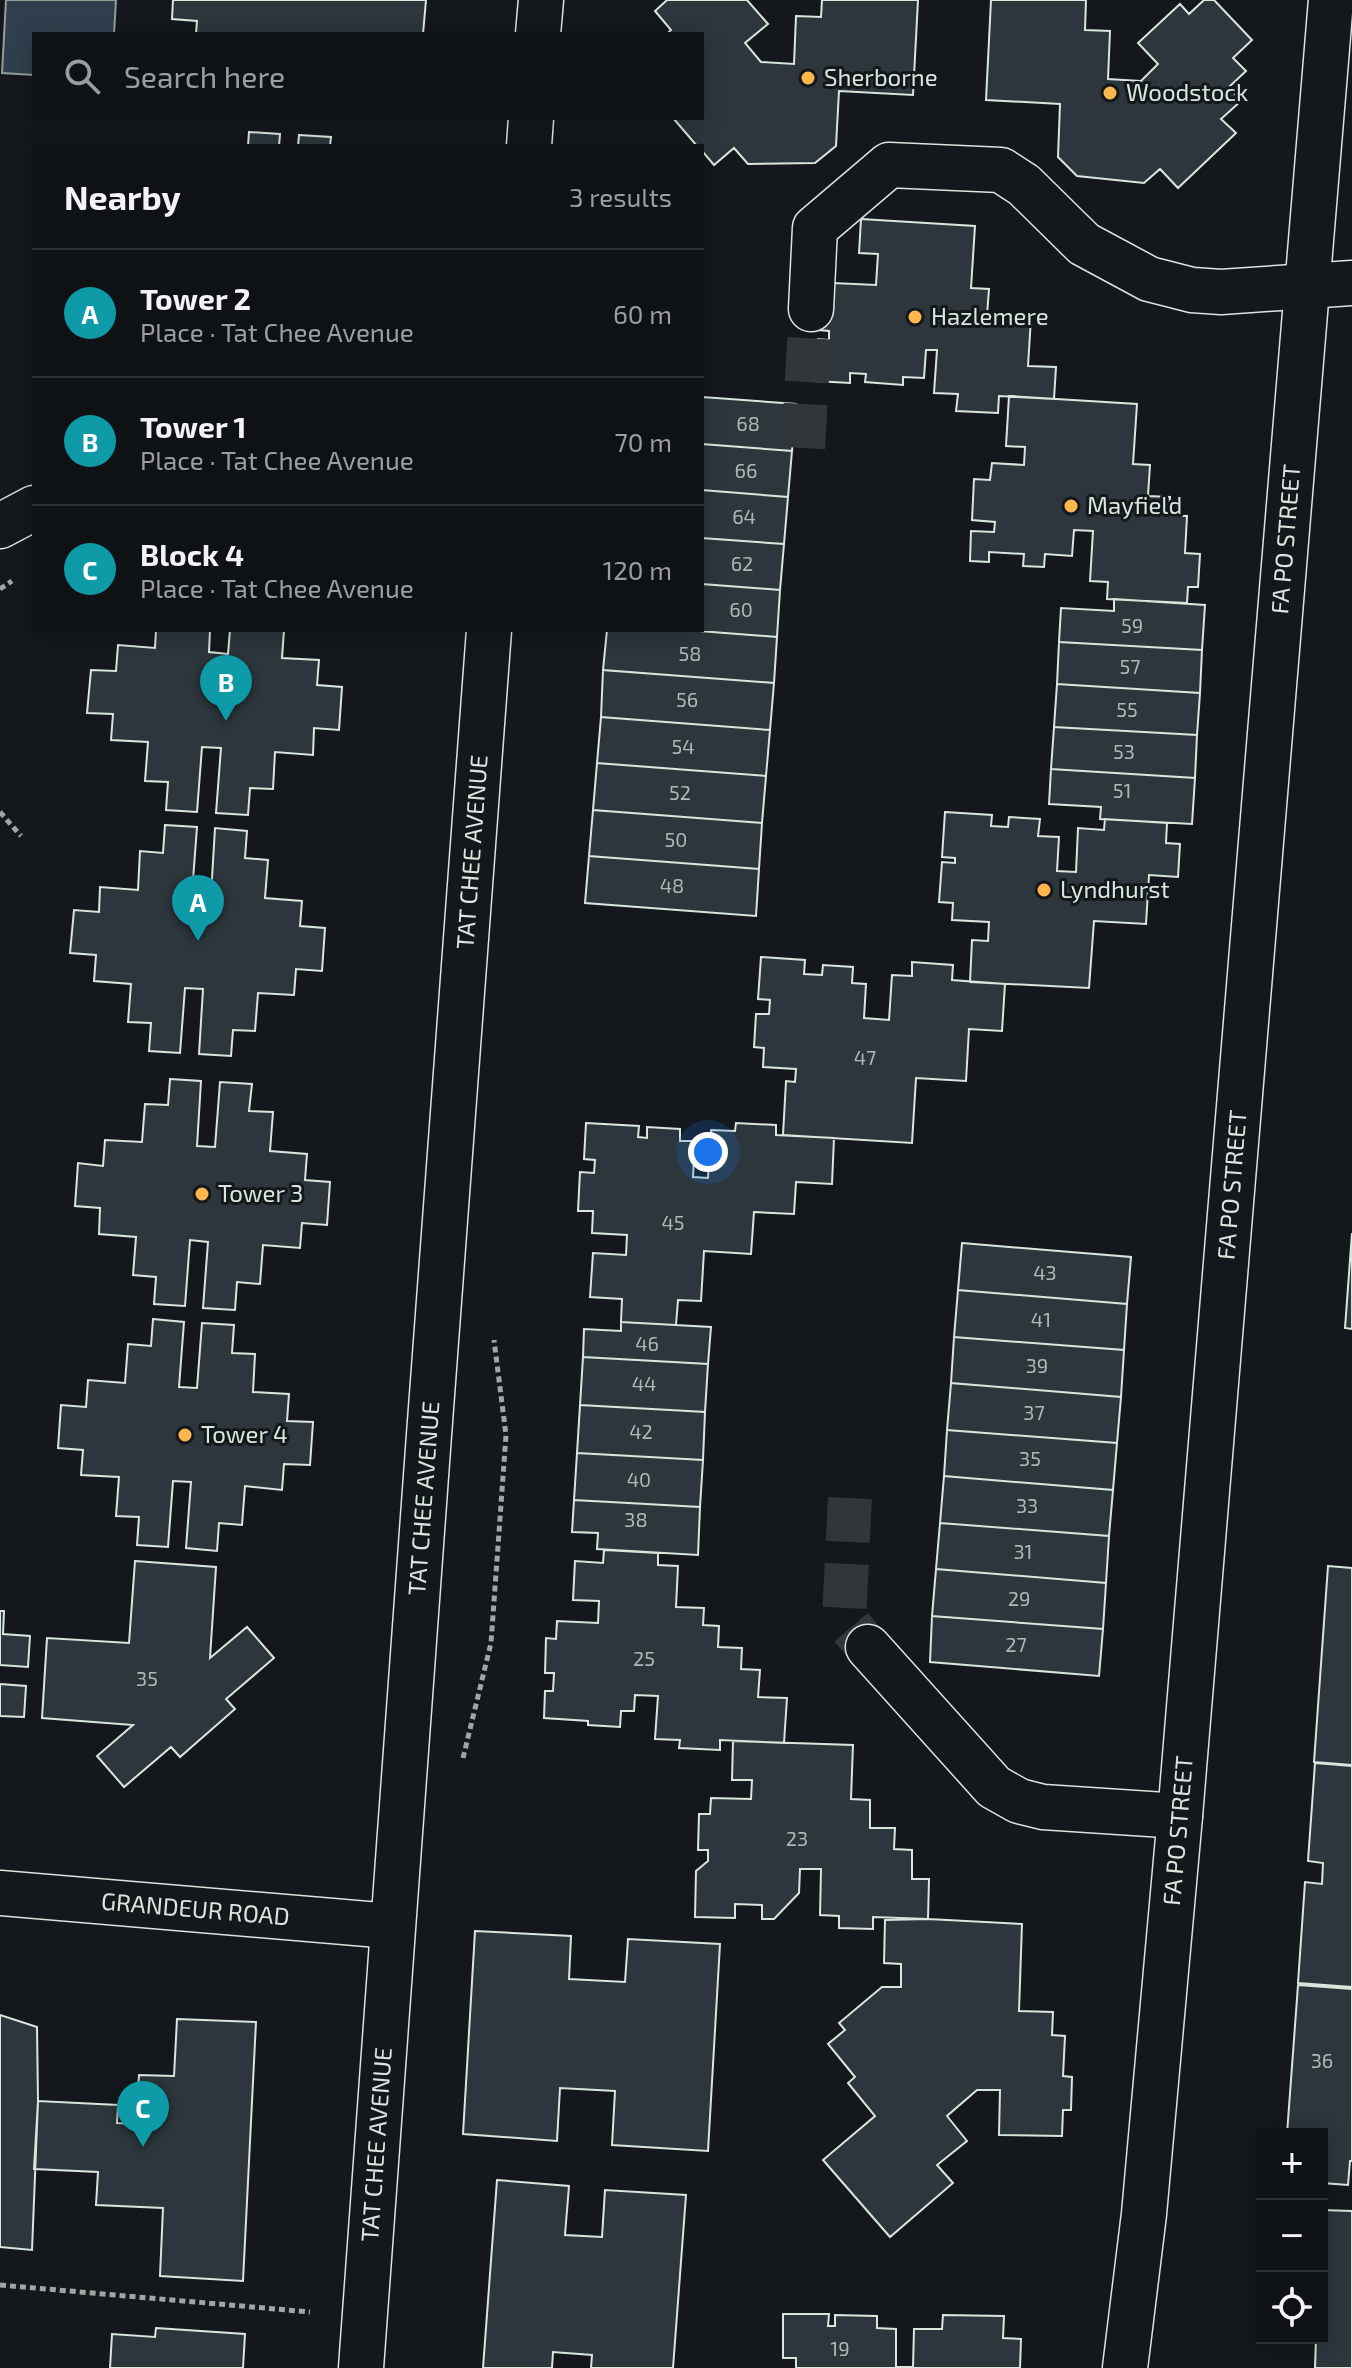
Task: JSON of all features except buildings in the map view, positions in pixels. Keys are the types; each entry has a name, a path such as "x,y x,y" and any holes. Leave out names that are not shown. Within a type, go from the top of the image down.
{"street":[{"path":"538,32 541,0"},
{"name":"FA PO STREET","path":"1125,2368 1144,2214 1180,1816 1331,0"},
{"path":"529,144 531,120"},
{"path":"811,309 815,228 889,165 1001,170 1024,185 1084,244 1149,279 1192,290 1221,292 1352,283"},
{"path":"0,526 32,509"},
{"name":"TAT CHEE AVENUE","path":"361,2368 391,1926 422,1551 489,632"},
{"path":"868,1647 994,1787 1019,1801 1043,1807 1180,1816"},
{"name":"GRANDEUR ROAD","path":"0,1893 391,1926"}],"path":[{"path":"0,812 21,836"},
{"path":"0,2285 313,2312"}],"water":[{"path":"6,0 116,0 114,32 32,32 32,75 2,73"}],"tunnel":[{"path":"803,448 811,309"},
{"path":"850,1498 844,1619 868,1647"}],"place":[{"name":"Sherborne","path":"808,78"},
{"name":"Woodstock","path":"1110,93"},
{"name":"Hazlemere","path":"915,317"},
{"name":"Mayfield","path":"1071,506"},
{"name":"Tower 1","path":"226,721"},
{"name":"Lyndhurst","path":"1044,890"},
{"name":"Tower 2","path":"198,941"},
{"name":"Tower 3","path":"202,1194"},
{"name":"Tower 4","path":"185,1435"},
{"name":"Block 4","path":"143,2147"}]}
